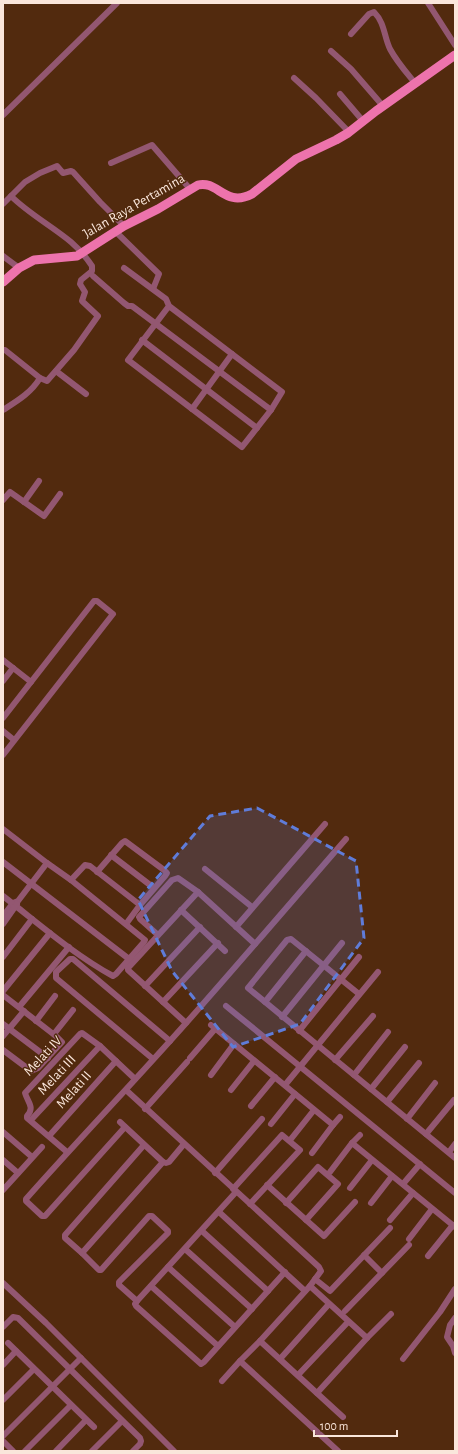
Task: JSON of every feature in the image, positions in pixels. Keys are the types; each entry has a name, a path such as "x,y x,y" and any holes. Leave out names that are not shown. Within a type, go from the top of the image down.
{"main road":[{"name":"Jalan Raya Pertamina","path":"3,282 19,268 34,260 44,258 72,258 124,226 158,209 190,189 203,184 232,198 245,198 296,159 336,140 349,132 455,55"}],"street":[{"path":"3,115 117,3"},
{"path":"428,3 455,45"},
{"path":"351,34 369,14 374,12 380,18 390,49 400,65 415,83"},
{"path":"331,51 351,69 383,106"},
{"path":"294,78 349,132"},
{"path":"340,94 363,121"},
{"path":"111,163 152,145 190,189"},
{"path":"3,204 25,182 40,173 57,166 64,173 71,171 73,172 124,226"},
{"path":"3,350 5,350 40,378 47,381 74,350 98,316 82,301 85,292 80,282 92,271 93,267 72,243 19,204 11,196"},
{"path":"116,232 159,274 153,289"},
{"path":"3,256 19,268"},
{"path":"124,268 166,299 169,306 282,392 271,410 242,447 128,360 169,306"},
{"path":"93,276 124,304 132,306 271,410"},
{"path":"142,340 257,428"},
{"path":"192,408 232,354"},
{"path":"56,371 86,394"},
{"path":"3,410 27,394 36,385 40,378"},
{"path":"24,502 39,481"},
{"path":"3,500 10,492 44,516 60,494"},
{"path":"3,718 94,601 97,601 113,614 3,755"},
{"path":"3,660 31,682"},
{"path":"3,681 13,668"},
{"path":"3,731 14,740"},
{"path":"236,927 325,824"},
{"path":"3,829 71,880 145,940 113,976 69,947 32,919 16,903 3,896"},
{"path":"125,1127 43,1217 26,1201 26,1199 67,1152 170,1041 346,839"},
{"path":"97,872 125,841 167,873 126,924"},
{"path":"111,855 154,888"},
{"path":"3,862 129,959"},
{"path":"3,924 16,903 47,863"},
{"path":"71,880 85,865 90,866 140,905"},
{"path":"205,869 252,907"},
{"path":"158,936 139,917 172,880 178,878 198,892 255,944"},
{"path":"186,1022 129,972 128,968 198,892"},
{"path":"3,916 16,903"},
{"path":"181,910 225,951"},
{"path":"3,957 32,919"},
{"path":"145,986 200,927"},
{"path":"3,991 50,933"},
{"path":"360,994 293,940 287,940 248,989 455,1158"},
{"path":"163,1002 218,943"},
{"path":"282,1017 342,943"},
{"path":"3,1036 21,1009 69,947"},
{"path":"265,1002 306,951"},
{"path":"299,1031 359,957"},
{"path":"153,1059 56,978 56,972 68,961 73,959 170,1041"},
{"path":"285,1085 378,972"},
{"path":"3,995 54,1034 62,1042 38,1068 31,1071 3,1050"},
{"path":"36,1020 55,996"},
{"path":"226,1006 455,1193"},
{"path":"54,1034 72,1010"},
{"path":"335,1060 373,1016"},
{"path":"3,1024 48,1058"},
{"path":"145,1109 189,1060 213,1027 333,1125"},
{"path":"354,1075 388,1032"},
{"name":"Melati IV","path":"31,1120 27,1116 31,1111 31,1107 25,1093 80,1034 82,1033 100,1046"},
{"path":"211,1075 234,1044"},
{"path":"100,1046 135,1079"},
{"name":"Melati III","path":"31,1120 100,1046"},
{"path":"371,1089 405,1047"},
{"name":"Melati II","path":"49,1136 116,1061"},
{"path":"231,1090 254,1061"},
{"path":"387,1102 419,1062"},
{"path":"251,1106 274,1077"},
{"path":"407,1119 435,1083"},
{"path":"126,1090 319,1267 322,1272 222,1381"},
{"path":"271,1124 295,1094"},
{"path":"426,1134 454,1100"},
{"path":"291,1139 314,1110"},
{"path":"312,1153 340,1117"},
{"path":"215,1173 262,1119"},
{"path":"31,1120 67,1152"},
{"path":"120,1122 163,1162 169,1162 184,1144"},
{"path":"3,1132 32,1157"},
{"path":"250,1204 300,1150 282,1135 234,1190 219,1212 137,1301 135,1304 136,1306 201,1364 285,1272"},
{"path":"330,1172 360,1135"},
{"path":"352,1143 454,1226 428,1256"},
{"path":"449,1152 455,1144"},
{"path":"137,1301 119,1285 119,1282 168,1233 168,1231 152,1216 149,1216 101,1270 99,1270 65,1238 65,1235 144,1145"},
{"path":"3,1189 42,1147"},
{"path":"3,1160 18,1173"},
{"path":"350,1188 372,1160"},
{"path":"82,1253 163,1162"},
{"path":"403,1184 420,1164"},
{"path":"286,1203 318,1167 338,1184 306,1220"},
{"path":"371,1203 392,1176"},
{"path":"267,1185 324,1236 355,1202"},
{"path":"390,1220 413,1193"},
{"path":"345,1311 382,1273 409,1242 432,1209"},
{"path":"219,1212 285,1272 329,1304 367,1338"},
{"path":"315,1280 330,1291 390,1228"},
{"path":"202,1231 268,1291"},
{"path":"185,1249 252,1309"},
{"path":"364,1255 382,1273"},
{"path":"168,1267 235,1327"},
{"path":"4,1285 46,1323 174,1451"},
{"path":"151,1286 218,1346"},
{"path":"403,1359 440,1312 455,1289"},
{"path":"280,1359 329,1304"},
{"path":"317,1393 391,1314"},
{"path":"3,1327 13,1317 15,1317 141,1441 133,1451"},
{"path":"455,1318 450,1325 447,1337 454,1348 455,1353"},
{"path":"298,1376 348,1322"},
{"path":"260,1341 343,1417"},
{"path":"8,1343 94,1427"},
{"path":"3,1365 16,1351"},
{"path":"3,1436 53,1388 81,1358"},
{"path":"240,1361 338,1451"},
{"path":"3,1400 34,1369"},
{"path":"25,1451 71,1406"},
{"path":"56,1451 86,1420"},
{"path":"92,1451 122,1421"},
{"path":"3,1441 14,1451"}],"highlighted area":[{"path":"257,808 356,861 364,938 300,1024 233,1047 172,971 138,900 210,816"}]}
